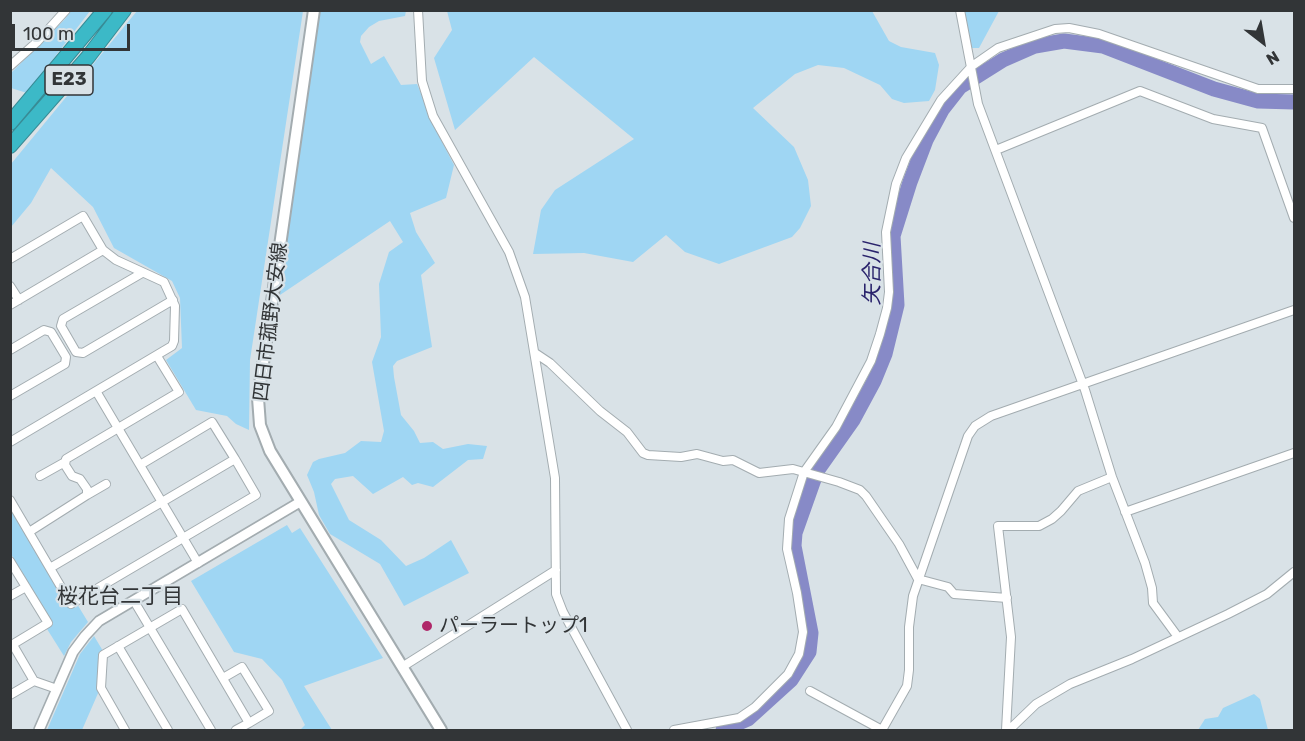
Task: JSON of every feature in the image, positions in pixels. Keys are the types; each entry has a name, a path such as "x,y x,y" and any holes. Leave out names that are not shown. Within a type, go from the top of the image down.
{"highway":[{"name":"E23","path":"10,123 105,10"},
{"name":"E23","path":"10,146 88,57 124,10"}],"main road":[{"name":"四日市菰野大安線","path":"314,10 258,398 260,425 270,451 300,502 441,730"}],"street":[{"path":"10,66 64,13 54,10"},
{"path":"418,10 422,81 433,116 509,252 525,297 555,478 556,594 563,612 627,730"},
{"path":"960,10 973,68 976,94 1083,384 1112,477 1145,563 1152,588 1153,603 1178,637"},
{"path":"674,730 739,718 755,707 788,674 799,654 803,632 787,549 789,519 806,472 836,427 871,361 887,308 886,232 896,184 906,158 941,100 973,68 998,48 1055,29 1069,28 1099,33 1258,89 1294,89"},
{"path":"996,150 1140,91 1213,118 1263,128 1294,218"},
{"path":"10,259 83,216 103,250 117,260 164,282 175,306 172,346 10,442"},
{"path":"10,305 103,250"},
{"path":"76,352 62,326 63,319 142,273"},
{"path":"10,286 19,300"},
{"path":"66,357 76,352 83,353 173,300"},
{"path":"810,691 882,730 907,686 909,627 913,596 968,436 975,426 991,416 1294,310"},
{"path":"51,332 62,326"},
{"path":"10,350 44,330 51,332 66,357 65,363 10,396"},
{"path":"535,353 550,363 600,411 627,432 643,453 681,457 697,454 733,460 759,472 793,470 806,472 860,490 899,544 918,579 948,587 954,594 1006,598"},
{"path":"40,476 179,392 157,356"},
{"path":"96,391 198,563"},
{"path":"10,500 71,604 256,495 213,422 140,465"},
{"path":"1125,512 1294,453"},
{"path":"50,568 235,459"},
{"path":"65,462 72,476 80,479 87,489 87,495"},
{"path":"1008,730 1011,637 998,526 1039,526 1061,511 1078,491 1112,477"},
{"path":"29,532 106,484"},
{"path":"39,730 74,652 84,636 99,621 300,502"},
{"path":"10,561 48,623 12,646 34,681 57,689"},
{"path":"402,666 556,570"},
{"path":"1008,730 1036,704 1070,684 1131,659 1267,594 1294,572"},
{"path":"10,596 26,587"},
{"path":"134,601 211,730"},
{"path":"125,730 101,688 103,654 182,609 249,723"},
{"path":"118,646 168,730"},
{"path":"223,678 242,666 269,711 236,730"},
{"path":"10,695 34,681"}],"shaded area":[{"path":"71,11 90,11 27,93 11,88 11,73"},
{"path":"137,11 303,11 250,360 249,430 236,424 227,416 196,410 166,360 182,348 180,298 172,281 114,248 93,207 51,168 31,203 11,227 11,164"},
{"path":"319,11 406,11 405,16 379,21 369,27 361,36 360,42 371,64 384,56 401,85 417,84 454,165 446,198 410,213 416,232 435,263 421,275 432,347 397,361 393,366 394,377 401,415 420,443 433,442 443,449 468,444 487,446 483,459 468,460 433,487 418,483 412,485 403,477 373,494 353,476 335,479 331,484 349,520 381,540 406,566 424,558 451,540 469,573 404,606 380,564 330,534 319,515 314,492 307,475 313,462 319,459 345,453 361,441 381,442 384,431 372,362 381,337 379,284 389,252 403,242 390,221 277,297"},
{"path":"447,11 872,11 889,41 901,47 935,53 939,65 935,90 929,101 904,103 892,99 880,85 844,68 818,65 795,74 753,108 794,147 808,180 811,206 800,228 792,237 719,264 685,252 666,235 633,262 584,253 533,254 541,210 555,190 634,139 534,57 455,130 434,58 452,30"},
{"path":"964,11 999,11 979,48 970,48"},
{"path":"10,507 70,608 77,604 88,622 71,642 64,656 47,629 53,624 11,554"},
{"path":"287,525 292,533 300,528 383,658 304,686 332,730 300,730 305,725 282,680 262,659 234,652 191,581"},
{"path":"94,636 103,651 99,691 82,730 47,730 80,654"},
{"path":"1254,694 1260,699 1268,730 1198,730 1205,719 1218,717 1223,708"}],"waterway":[{"name":"矢合川","path":"723,730 748,719 791,680 809,652 811,633 794,546 795,533 817,471 853,420 874,381 885,354 897,305 893,236 926,140 942,110 960,87 1003,60 1035,46 1064,41 1103,46 1214,89 1258,101 1294,102"}],"place":[{"name":"パーラートップ1","path":"427,626"}],"district":[{"name":"桜花台二丁目","path":"120,597"}]}
